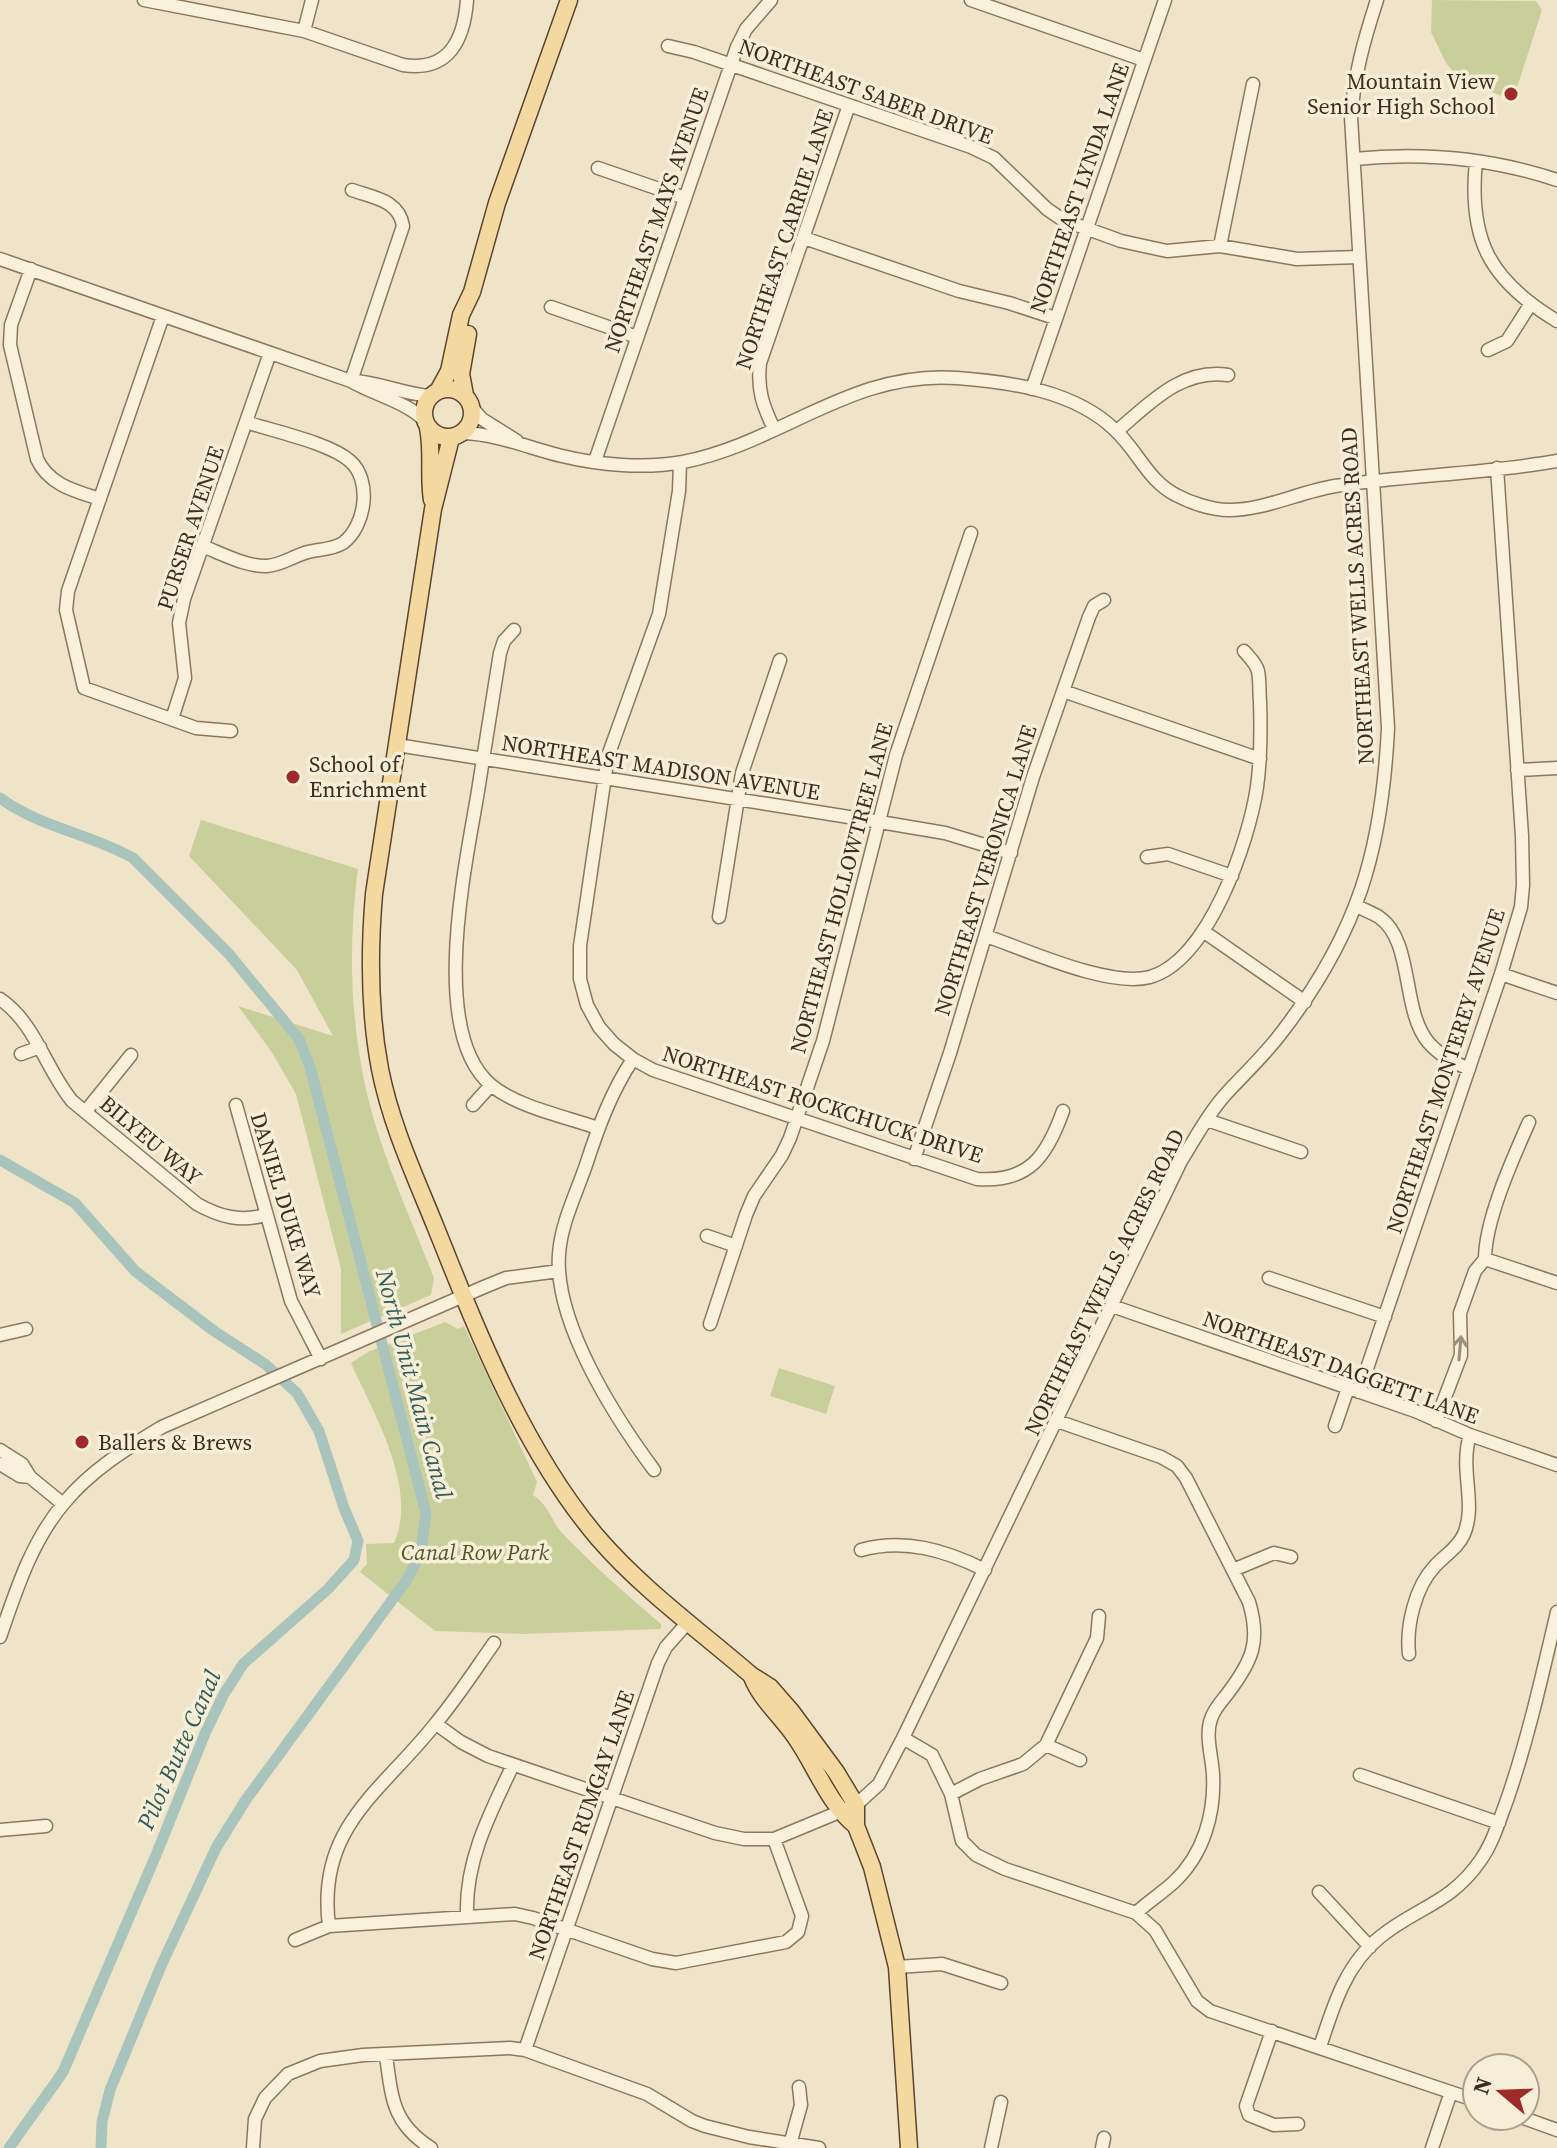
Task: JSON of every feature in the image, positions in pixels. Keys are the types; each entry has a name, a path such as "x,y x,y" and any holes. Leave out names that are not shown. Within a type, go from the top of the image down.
{"main road":[{"path":"433,509 429,483 431,450 425,405 449,371 461,315 472,292 497,203 569,0"},
{"path":"472,292 473,314 461,374 471,422 457,435 433,509 370,938 373,1023 381,1071 398,1134 463,1295 516,1409 567,1498 619,1560 754,1682 799,1743 839,1812 856,1826"},
{"path":"434,393 450,388 469,402"},
{"path":"426,424 440,437 457,435"},
{"path":"754,1682 770,1687 791,1711 856,1805 856,1826 876,1879 897,1967 909,2148"}],"street":[{"path":"144,0 304,31 403,65 418,67 444,58 453,49 461,34 467,0"},
{"path":"304,31 312,0"},
{"name":"NORTHEAST MAYS AVENUE","path":"595,461 731,64 746,29 771,0"},
{"path":"971,0 1144,60"},
{"name":"NORTHEAST LYNDA LANE","path":"1032,389 1165,0"},
{"name":"NORTHEAST WELLS ACRES ROAD","path":"774,1839 856,1805 879,1784 1181,1161 1223,1097 1280,1036 1305,1002 1328,965 1357,906 1376,838 1385,784 1388,728 1351,117 1353,84 1377,0"},
{"name":"NORTHEAST SABER DRIVE","path":"668,46 731,64 971,147 994,158 1047,209 1086,230 1133,245 1167,251 1220,246 1297,259 1358,257"},
{"path":"1220,246 1253,84"},
{"name":"NORTHEAST CARRIE LANE","path":"774,429 761,402 757,383 760,363 849,105"},
{"path":"1354,159 1422,155 1512,167 1557,180"},
{"path":"1476,161 1472,194 1477,230 1499,274 1530,305 1557,321"},
{"path":"598,168 685,198"},
{"path":"351,381 403,226 399,211 393,205 352,190"},
{"path":"804,238 959,291 1055,318"},
{"path":"0,259 351,381 406,406 426,424"},
{"path":"31,269 9,334 37,459 41,468 56,482 100,499"},
{"path":"1488,350 1507,341 1530,305"},
{"path":"551,307 637,337"},
{"path":"163,316 66,601 68,618 84,688 196,728 231,731"},
{"name":"PURSER AVENUE","path":"172,719 185,678 179,623 181,613 270,353"},
{"path":"1117,431 1160,395 1184,380 1203,373 1228,375"},
{"path":"457,435 517,441 564,456 595,461 634,465 680,463 741,446 860,390 896,381 954,378 1032,389 1067,399 1092,411 1117,431 1154,480 1175,495 1226,510 1254,508 1307,492 1372,481 1557,461"},
{"path":"351,381 375,382 410,394 434,393"},
{"path":"469,402 482,419 517,441"},
{"path":"202,546 261,566 278,564 305,553 339,546 359,521 364,494 362,481 352,462 331,450 246,422"},
{"name":"NORTHEAST ROCKCHUCK DRIVE","path":"680,463 679,491 659,614 614,734 580,946 580,979 587,1005 599,1027 614,1044 653,1070 977,1179 996,1180 1013,1176 1042,1157 1063,1111"},
{"name":"NORTHEAST MONTEREY AVENUE","path":"1335,1426 1385,1317 1515,931 1523,885 1497,468"},
{"name":"NORTHEAST HOLLOWTREE LANE","path":"710,1324 754,1196 782,1155 797,1119 833,1006 906,720 971,533"},
{"name":"NORTHEAST VERONICA LANE","path":"914,1159 1063,691 1089,617 1094,606 1104,600"},
{"path":"514,630 504,641 500,653 459,911 457,987 464,1040 476,1066 491,1085 523,1102 598,1128"},
{"path":"986,936 1095,974 1134,980 1153,976 1172,966 1203,931 1232,876 1252,817 1260,759 1258,668 1244,651"},
{"path":"719,917 747,756 780,660"},
{"path":"1063,691 1260,759"},
{"name":"NORTHEAST MADISON AVENUE","path":"397,745 945,833 1011,853"},
{"path":"1517,770 1557,768"},
{"path":"1147,857 1168,854 1232,876"},
{"path":"1357,906 1381,918 1397,938 1413,1012 1426,1041 1446,1059 1469,1069"},
{"path":"1203,931 1305,1002"},
{"path":"1501,974 1557,993"},
{"name":"BILYEU WAY","path":"0,999 25,1022 61,1088 197,1204 214,1214 232,1218 251,1219 266,1215"},
{"path":"21,1054 40,1047"},
{"path":"86,1111 131,1055"},
{"path":"633,1059 617,1083 598,1128 563,1230 559,1271 563,1299 597,1381 620,1424 654,1470"},
{"path":"473,1105 491,1085"},
{"name":"DANIEL DUKE WAY","path":"236,1105 291,1301 321,1359"},
{"path":"1207,1120 1301,1152"},
{"path":"1436,1421 1461,1355 1460,1313 1475,1271 1485,1259 1489,1228 1529,1122"},
{"path":"707,1236 736,1246"},
{"path":"1485,1259 1557,1283"},
{"path":"0,1637 21,1575 38,1541 63,1504 81,1485 129,1447 162,1427 463,1295 506,1278 559,1271"},
{"path":"1269,1278 1385,1317"},
{"name":"NORTHEAST DAGGETT LANE","path":"1112,1306 1557,1465"},
{"path":"0,1335 26,1329"},
{"path":"1057,1421 1161,1457 1177,1466 1249,1602 1255,1624 1254,1648 1245,1670 1211,1718 1212,1805 1207,1828 1194,1859 1175,1881 1136,1913"},
{"path":"1409,1654 1407,1631 1424,1581 1456,1547 1464,1533 1469,1510 1465,1449 1470,1435"},
{"path":"0,1450 22,1464 30,1477 63,1504"},
{"path":"0,1464 20,1476 30,1477"},
{"path":"861,1550 885,1544 932,1550 955,1555 985,1570"},
{"path":"1233,1570 1274,1553 1291,1557"},
{"path":"1320,2047 1345,1980 1370,1947 1381,1936 1452,1894 1482,1859 1499,1823 1523,1753 1557,1612"},
{"path":"951,1794 980,1779 1023,1764 1046,1745 1097,1638 1099,1616"},
{"name":"NORTHEAST RUMGAY LANE","path":"525,2050 658,1663 666,1647 689,1621"},
{"path":"329,1926 328,1889 332,1865 348,1823 436,1724 494,1643"},
{"path":"295,1940 329,1926 515,1914 652,1959 676,1963 786,1942 798,1932 802,1916 774,1839 744,1839 715,1833 513,1765 461,1742 436,1724"},
{"path":"903,1738 932,1755 951,1794 962,1841 976,1855 1005,1869 1136,1913 1155,1930 1197,2001 1210,2011 1461,2095"},
{"path":"1046,1745 1080,1760"},
{"path":"467,1915 466,1901 476,1852 513,1765"},
{"path":"1360,1775 1499,1823"},
{"path":"0,1830 46,1826"},
{"path":"1319,1892 1370,1947"},
{"path":"897,1967 942,1964 1001,1983"},
{"path":"1272,2031 1246,2106 1249,2115 1274,2125 1298,2124"},
{"path":"253,2148 255,2119 265,2098 288,2074 320,2061 478,2049 525,2050 647,2094 705,2126 789,2146 819,2148"},
{"path":"386,2056 392,2103 413,2137 431,2148"},
{"path":"789,2146 801,2105 799,2087"},
{"path":"1432,2148 1451,2092"},
{"path":"991,2148 1001,2102"}],"green space":[{"path":"1432,0 1536,1 1542,10 1513,100 1461,81 1446,63 1431,32"},
{"path":"201,820 358,869 352,982 361,1066 381,1141 434,1278 431,1295 341,1334 341,1269 296,1094 271,1051 238,1006 333,1036 297,970 189,856"},
{"name":"Canal Row Park","path":"445,1322 458,1329 464,1326 537,1482 533,1495 543,1503 563,1534 661,1624 661,1629 522,1634 435,1631 360,1572 367,1564 366,1544 394,1543 400,1522 401,1499 390,1451 351,1363 368,1352"},
{"path":"779,1368 835,1386 826,1414 770,1396"}],"waterway":[{"name":"North Unit Main Canal","path":"0,798 31,816 133,858 229,954 299,1039 310,1067 426,1513 421,1553 406,1581 245,1801 216,1848 161,1966 110,2090 102,2122 101,2148"},
{"name":"Pilot Butte Canal","path":"0,1160 75,1203 135,1271 214,1331 265,1364 297,1393 319,1431 358,1541 354,1560 328,1589 243,1664 224,1694 63,2072 9,2148"}],"place":[{"name":"Mountain View Senior High School","path":"1511,94"},
{"name":"School of Enrichment","path":"293,777"},
{"name":"Ballers & Brews","path":"82,1442"}]}
